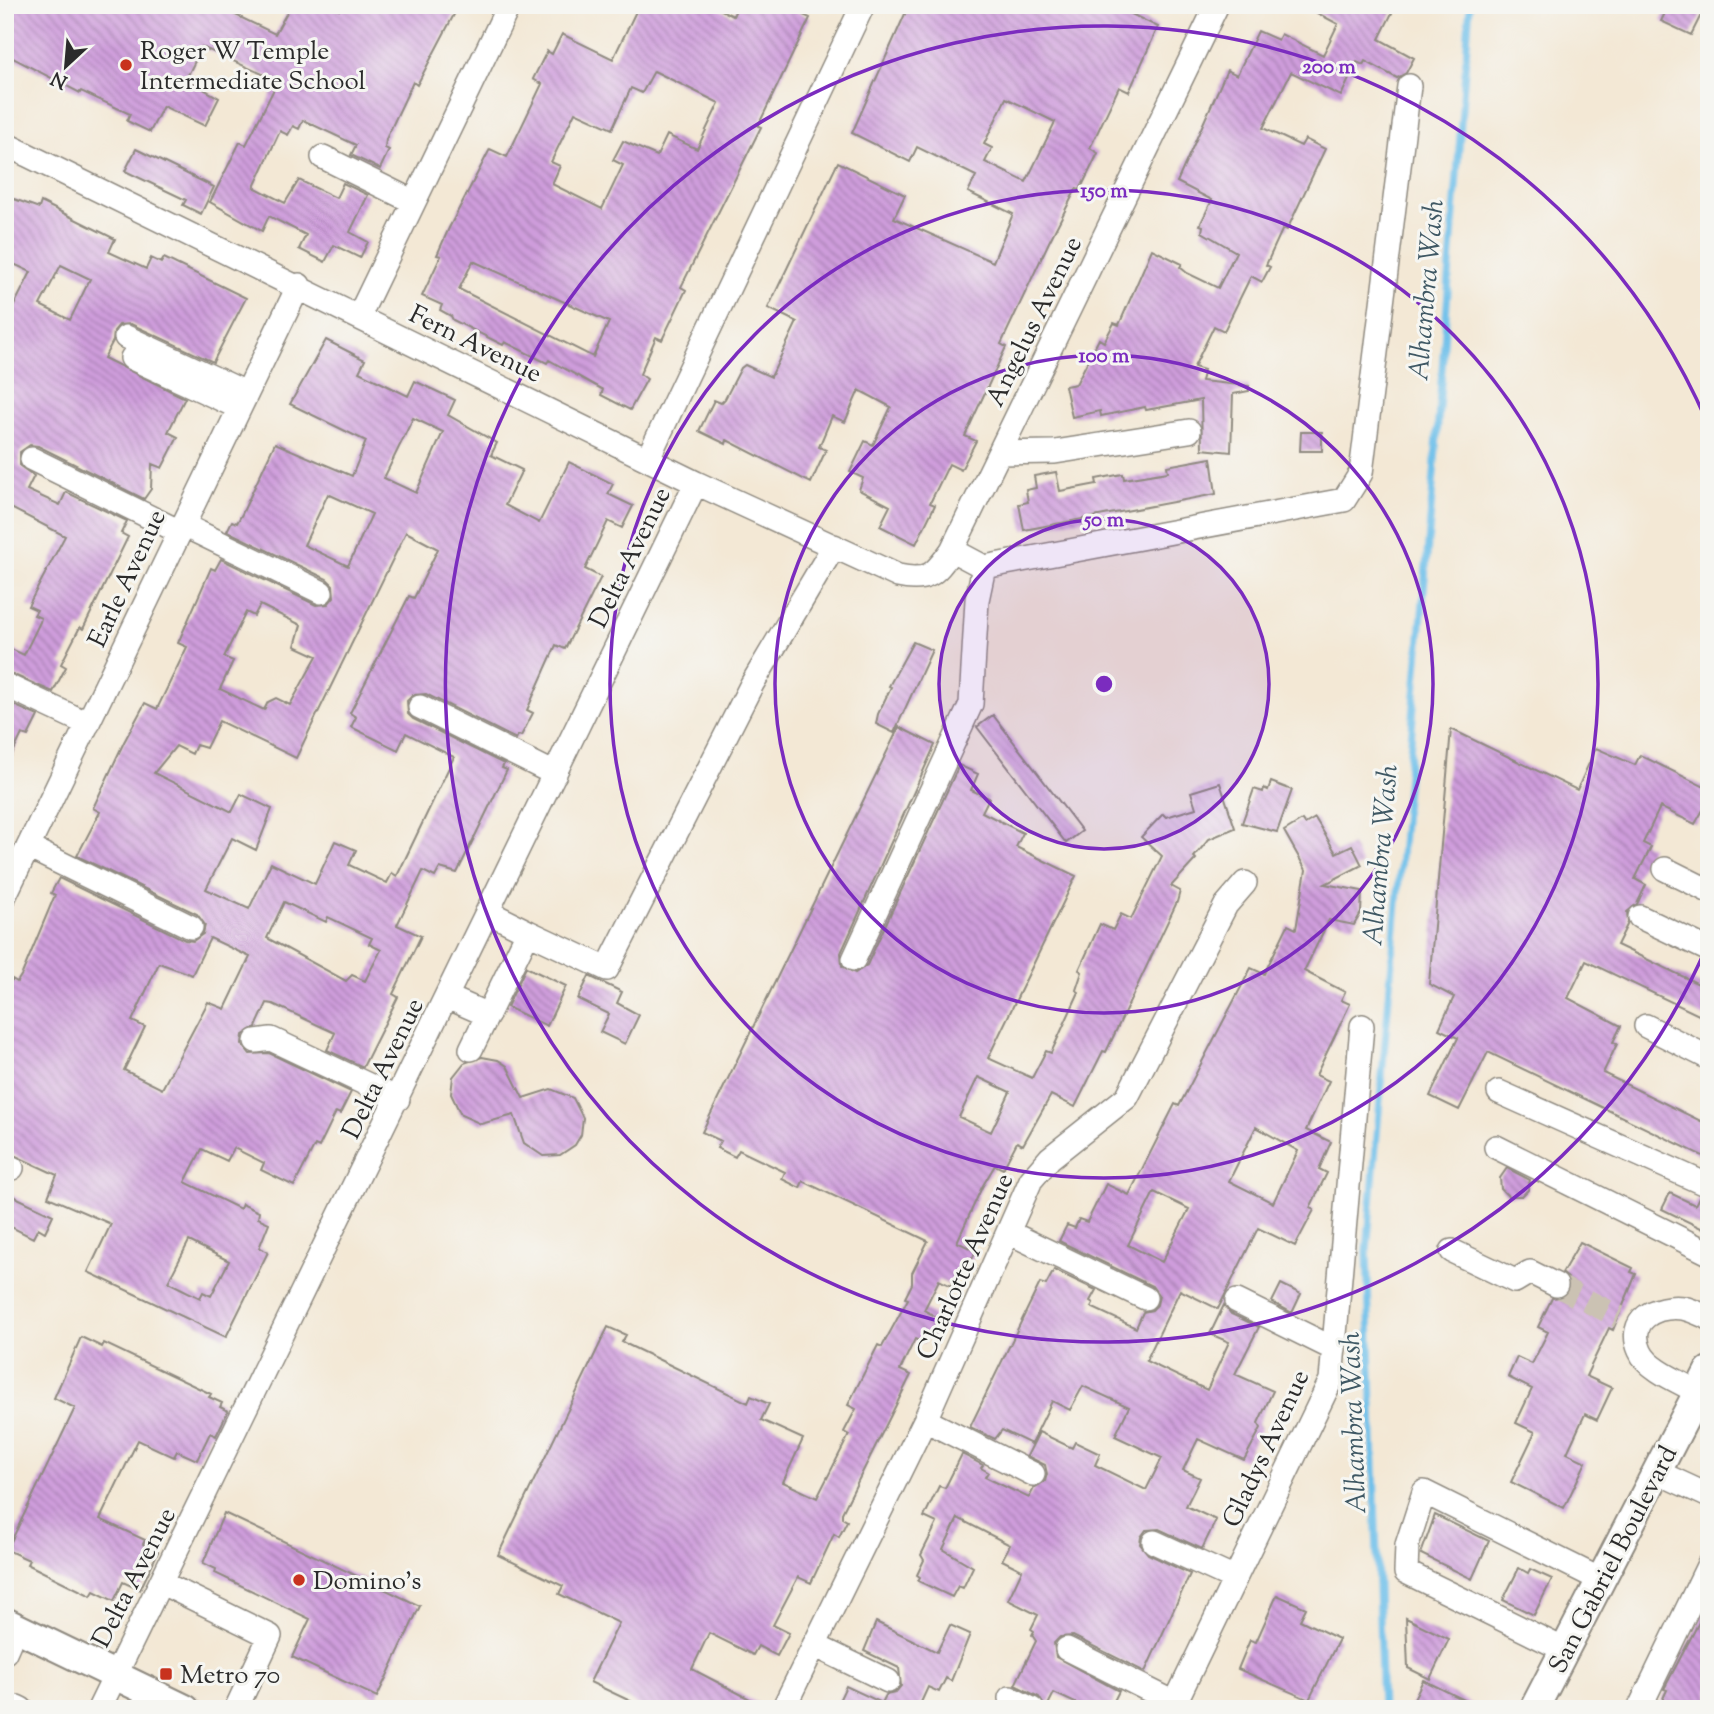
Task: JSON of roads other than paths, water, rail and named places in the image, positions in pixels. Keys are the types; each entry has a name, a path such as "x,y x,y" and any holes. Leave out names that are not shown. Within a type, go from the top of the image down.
{"main road":[{"name":"San Gabriel Boulevard","path":"1534,1709 1703,1382"},
{"path":"9,1634 115,1675 185,1709"}],"street":[{"path":"359,316 509,5"},
{"name":"Delta Avenue","path":"648,458 863,5"},
{"name":"Angelus Avenue","path":"926,578 938,569 952,550 1217,5"},
{"path":"952,550 984,567 1344,500 1360,473 1409,86"},
{"name":"Fern Avenue","path":"5,144 299,285 696,483 898,576 915,580 926,578"},
{"path":"323,157 414,202"},
{"name":"Earle Avenue","path":"5,895 299,285"},
{"path":"129,347 242,400"},
{"path":"1000,453 1055,452 1189,431"},
{"path":"32,460 179,533"},
{"name":"Delta Avenue","path":"99,1709 696,483"},
{"path":"52,484 321,592"},
{"path":"488,912 607,969 751,684 834,546"},
{"path":"854,959 971,704 977,600 984,567"},
{"path":"5,685 88,724"},
{"path":"420,707 555,774"},
{"path":"28,847 191,927"},
{"path":"1665,869 1709,891"},
{"name":"Charlotte Avenue","path":"783,1709 925,1420 1031,1180 1050,1158 1127,1097 1226,905 1245,883"},
{"path":"1640,917 1709,950"},
{"path":"471,1049 528,932"},
{"path":"447,997 488,1015"},
{"name":"Gladys Avenue","path":"1173,1706 1331,1380 1362,1026"},
{"path":"1646,1026 1709,1058"},
{"path":"256,1041 271,1039 398,1099"},
{"path":"1499,1092 1705,1184"},
{"path":"1496,1147 1709,1253"},
{"path":"1008,1232 1145,1298"},
{"path":"1452,1251 1515,1280 1530,1272 1556,1285"},
{"path":"1237,1301 1334,1349"},
{"path":"1703,1382 1651,1364 1640,1352 1628,1321 1652,1311 1679,1308 1709,1318"},
{"path":"925,1420 1032,1474"},
{"path":"1657,1472 1709,1496"},
{"path":"1565,1650 1406,1572 1407,1545 1424,1492 1601,1580"},
{"path":"1154,1542 1235,1579"},
{"path":"1639,1709 1709,1563"},
{"path":"162,1583 270,1636 236,1709"},
{"path":"814,1645 888,1681"},
{"path":"1067,1649 1173,1706"},
{"path":"1010,1698 1032,1709"}],"waterway":[{"name":"Alhambra Wash","path":"1382,1709 1367,1251 1434,474 1470,5"}],"tunnel":[{"path":"1556,1285 1619,1317"}],"place":[{"name":"Roger W Temple Intermediate School","path":"126,65"},
{"name":"Domino's","path":"299,1580"},
{"name":"Metro 70","path":"166,1674"}]}
